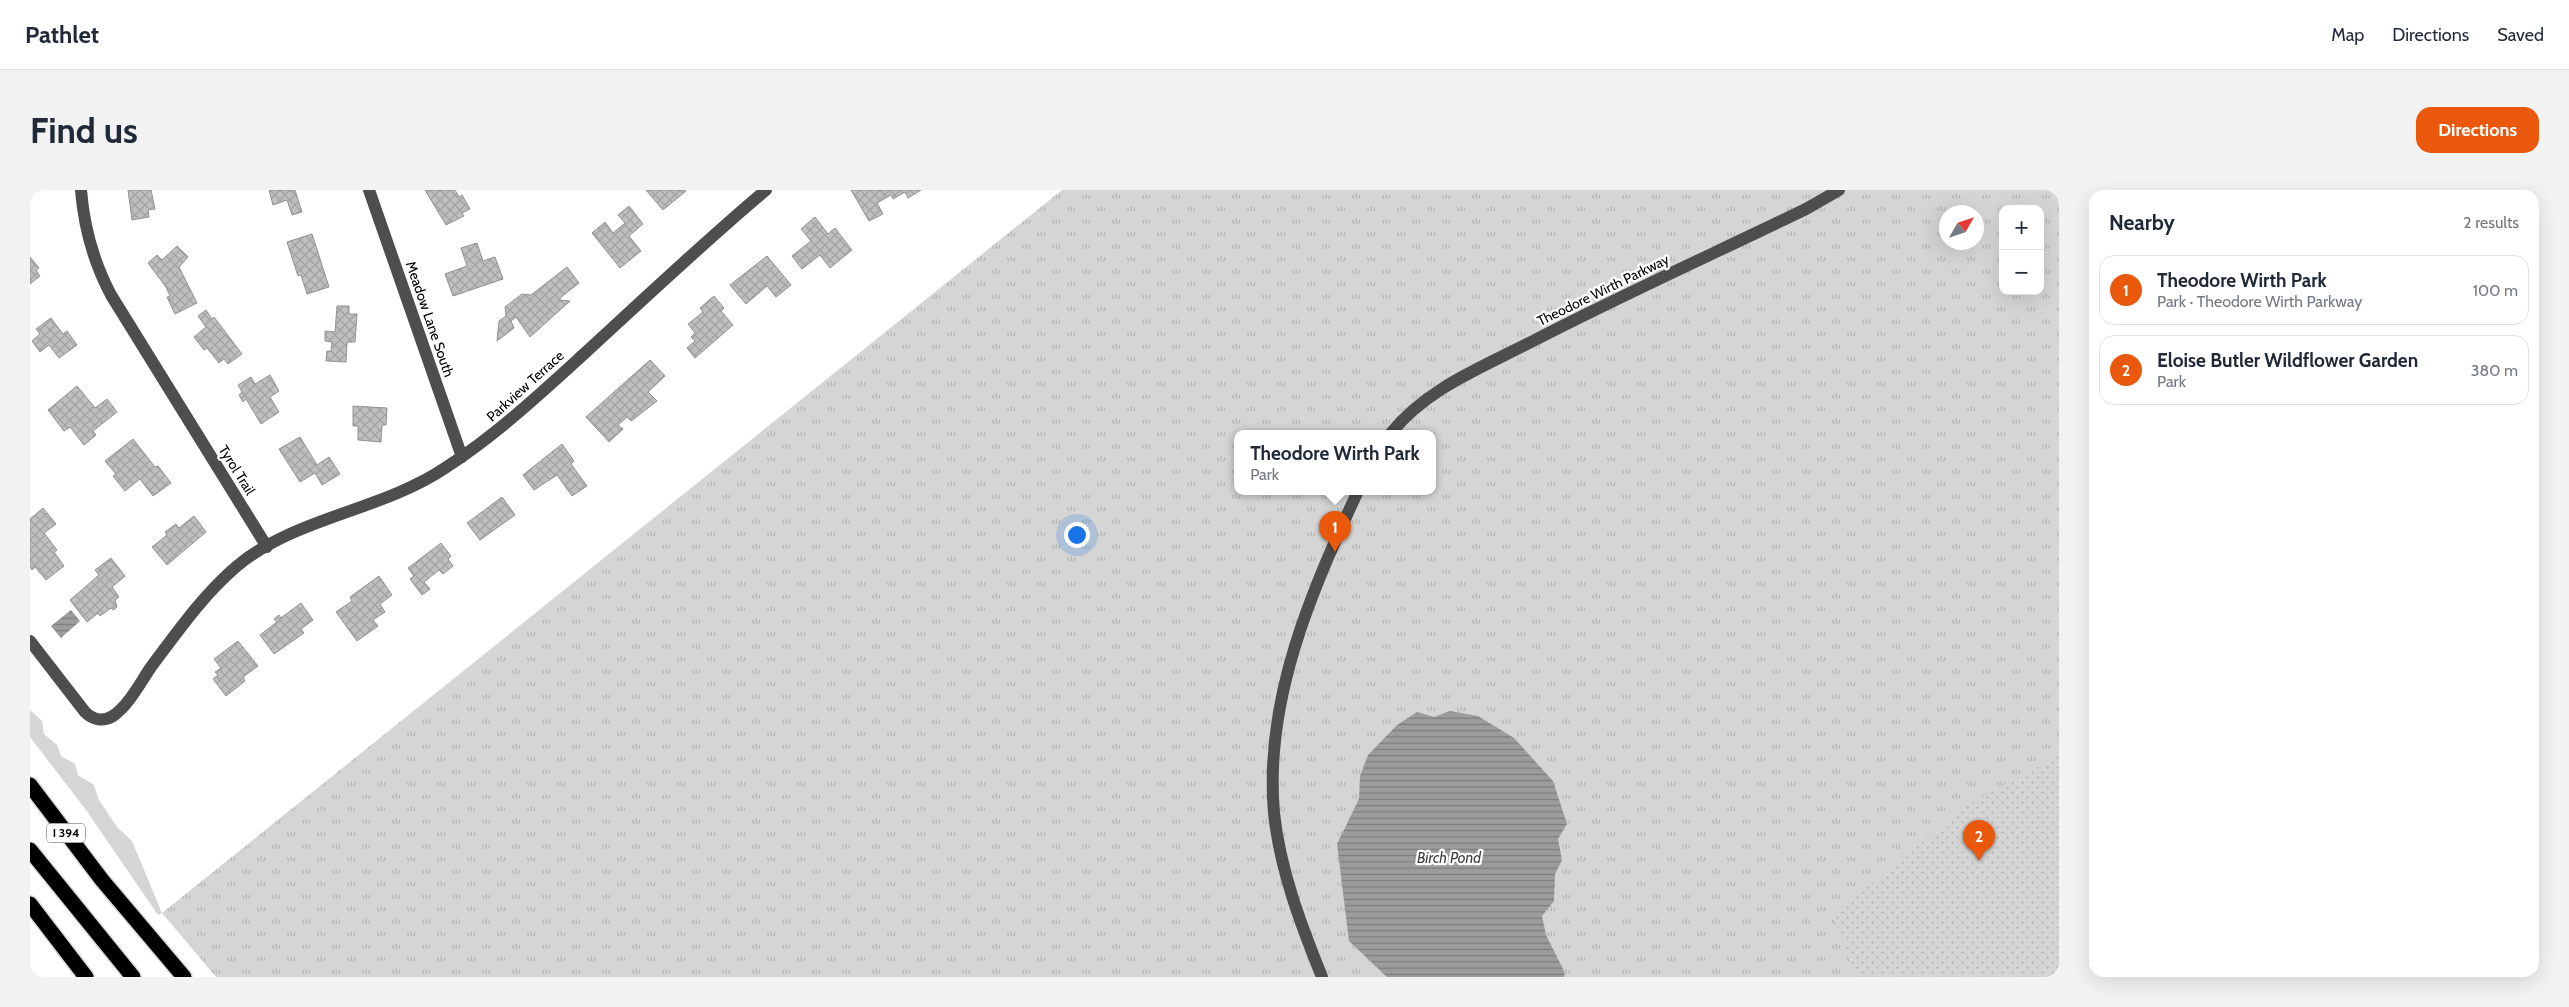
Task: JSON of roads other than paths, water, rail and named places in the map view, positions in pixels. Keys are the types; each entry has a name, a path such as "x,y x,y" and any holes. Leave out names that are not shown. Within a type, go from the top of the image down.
{"highway":[{"name":"I 394","path":"30,785 102,880 184,977"},
{"path":"30,850 133,977"},
{"path":"30,904 81,972"},
{"path":"30,919 81,972"}],"street":[{"name":"Tyrol Trail","path":"81,190 89,245 111,295 267,547"},
{"name":"Meadow Lane South","path":"369,190 462,457"},
{"name":"Parkview Terrace","path":"267,547 321,522 412,488 462,457 523,410 766,190"},
{"name":"Theodore Wirth Parkway","path":"1394,430 1427,398 1449,384 1560,327 1806,209 1839,190"},
{"path":"1322,977 1303,930 1282,859 1274,815 1273,750 1286,670 1337,536 1356,495"},
{"path":"30,641 85,712 92,718 100,720 111,717 126,702 185,622 218,584 238,566 267,547"}],"water":[{"path":"71,610 80,621 61,638 51,626"},
{"name":"Birch Pond","path":"1450,711 1478,716 1514,738 1553,781 1567,824 1558,839 1562,860 1555,874 1554,901 1542,916 1546,935 1565,973 1564,977 1387,977 1349,941 1337,844 1359,799 1360,776 1368,755 1397,725 1417,712 1434,717"}],"place":[{"name":"Theodore Wirth Park","path":"1335,552"},
{"name":"Eloise Butler Wildflower Garden","path":"1979,861"}]}
